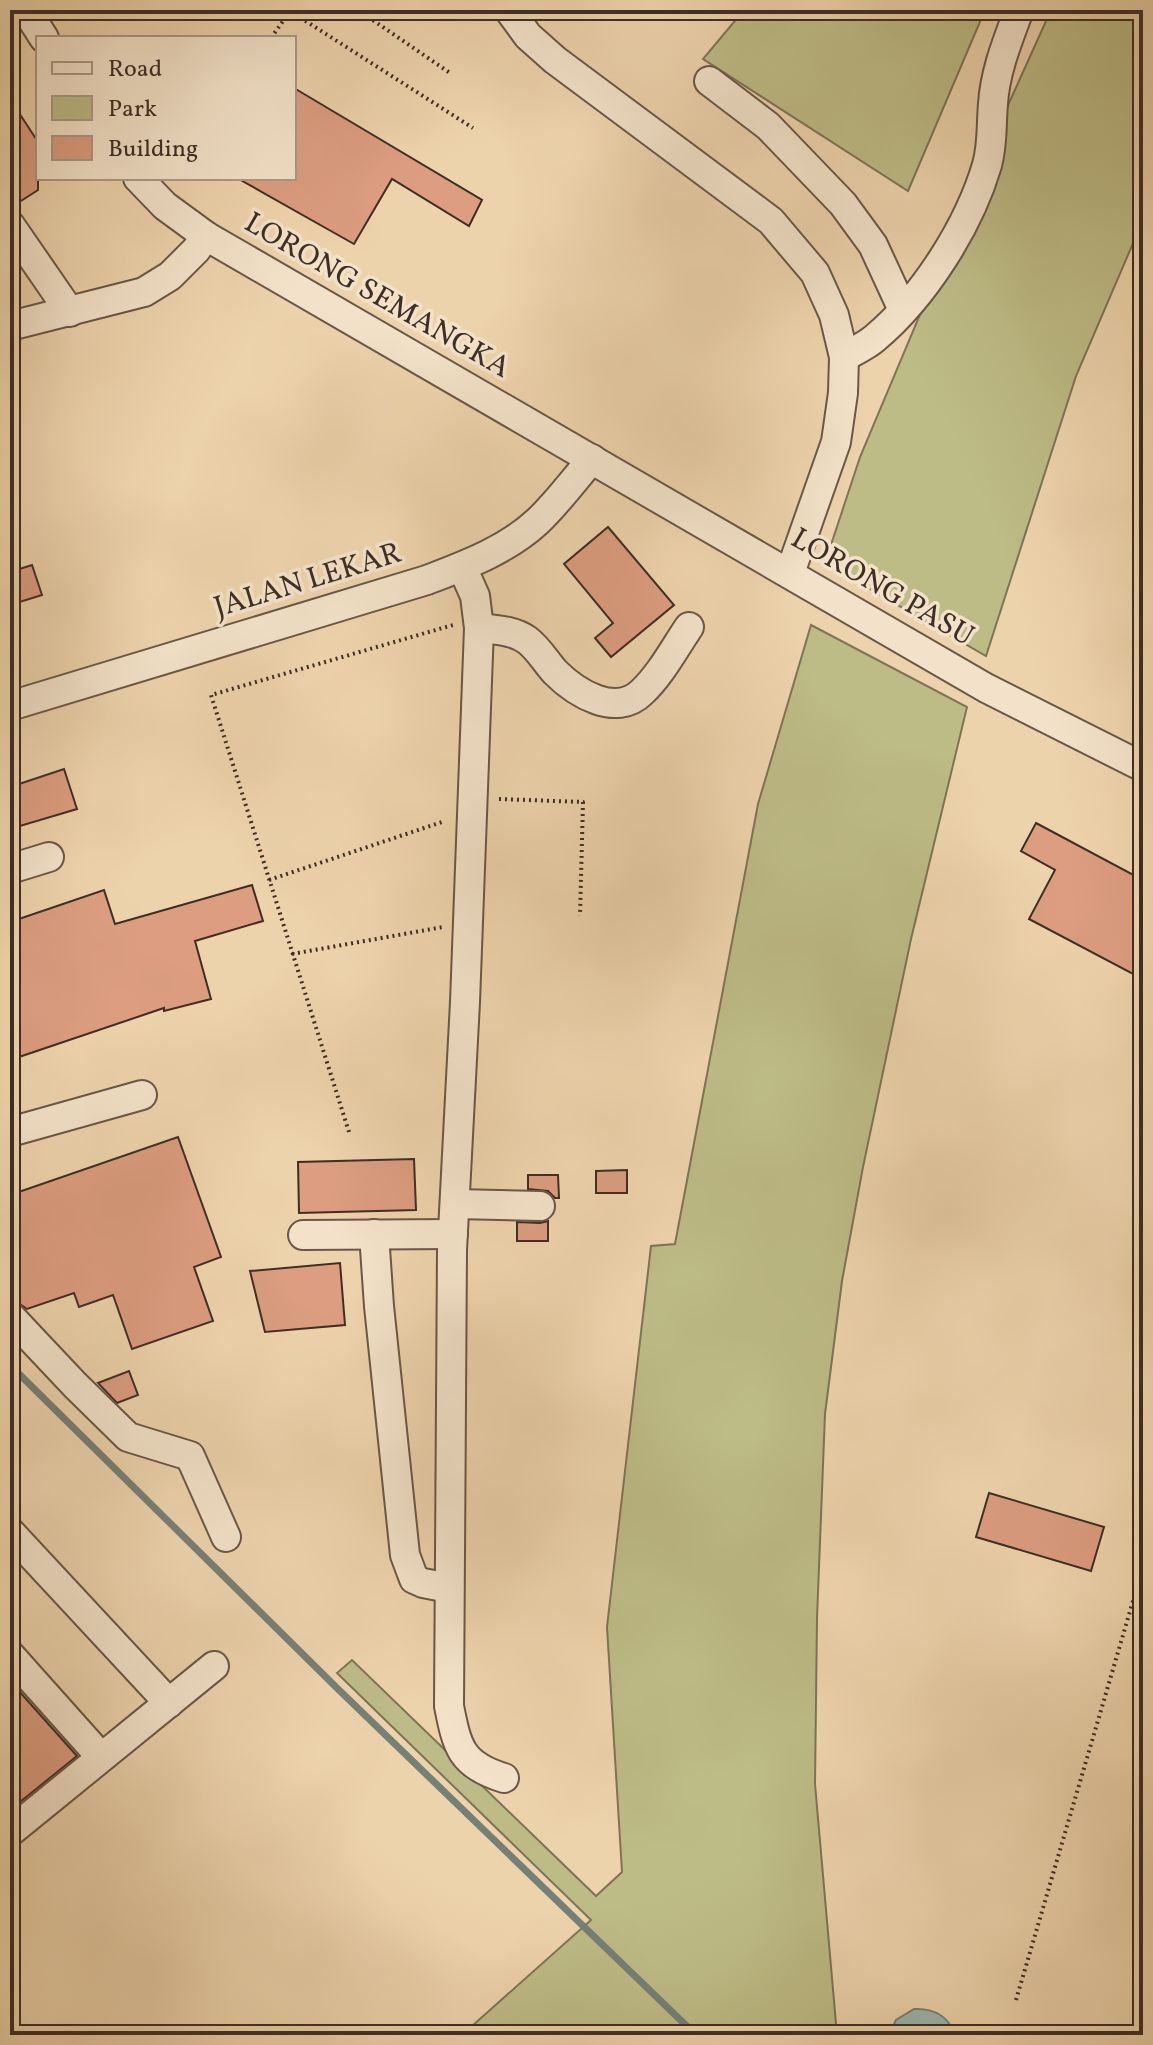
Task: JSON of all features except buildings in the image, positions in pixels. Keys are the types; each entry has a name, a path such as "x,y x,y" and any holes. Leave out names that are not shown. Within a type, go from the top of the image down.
{"street":[{"path":"26,10 43,36"},
{"path":"509,10 528,36 555,60 771,221 815,273 834,315 844,357 843,393 836,442 790,573"},
{"path":"844,357 874,339 903,310 929,279 956,238 987,164 993,137 997,77 1019,10"},
{"path":"709,81 768,126 843,204 873,245 903,310"},
{"name":"LORONG SEMANGKA","path":"140,180 165,206 206,236 592,459"},
{"path":"10,225 70,312"},
{"path":"10,326 133,296 158,285 180,267 206,236"},
{"name":"JALAN LEKAR","path":"10,706 462,567 502,547 537,522 592,459"},
{"name":"LORONG PASU","path":"592,459 986,688 1143,767"},
{"path":"462,567 475,596 479,628 453,1234 449,1706 458,1744 473,1765 485,1773 504,1778"},
{"path":"479,628 520,636 530,642 556,674 579,692 607,704 623,702 640,694 689,627"},
{"path":"10,869 49,857"},
{"path":"10,1132 142,1095"},
{"path":"455,1204 540,1206"},
{"path":"374,1234 405,1555 414,1579 449,1588"},
{"path":"303,1235 453,1234"},
{"path":"10,1316 128,1437 190,1456 226,1537"},
{"path":"10,1532 169,1703"},
{"path":"10,1655 101,1757"},
{"path":"14,1822 214,1666"}],"path":[{"path":"272,36 291,10 473,128"},
{"path":"358,10 450,73"},
{"path":"349,1132 211,695 457,624 479,628"},
{"path":"269,880 473,805 583,802 580,916"},
{"path":"292,954 468,922"},
{"path":"1016,2000 1143,1567"}],"green space":[{"path":"744,10 985,10 908,191 703,59"},
{"path":"1051,10 1143,10 1143,220 1076,376 986,656 825,563 860,457"},
{"path":"811,625 967,707 911,939 863,1167 842,1281 825,1414 817,1618 815,1784 837,2035 462,2035 591,1920 337,1673 352,1660 596,1896 622,1872 607,1627 651,1246 675,1244 758,804"}],"water":[{"path":"914,2009 940,2014 955,2035 889,2035 896,2020"}],"waterway":[{"path":"10,1365 339,1690 696,2035"}]}
